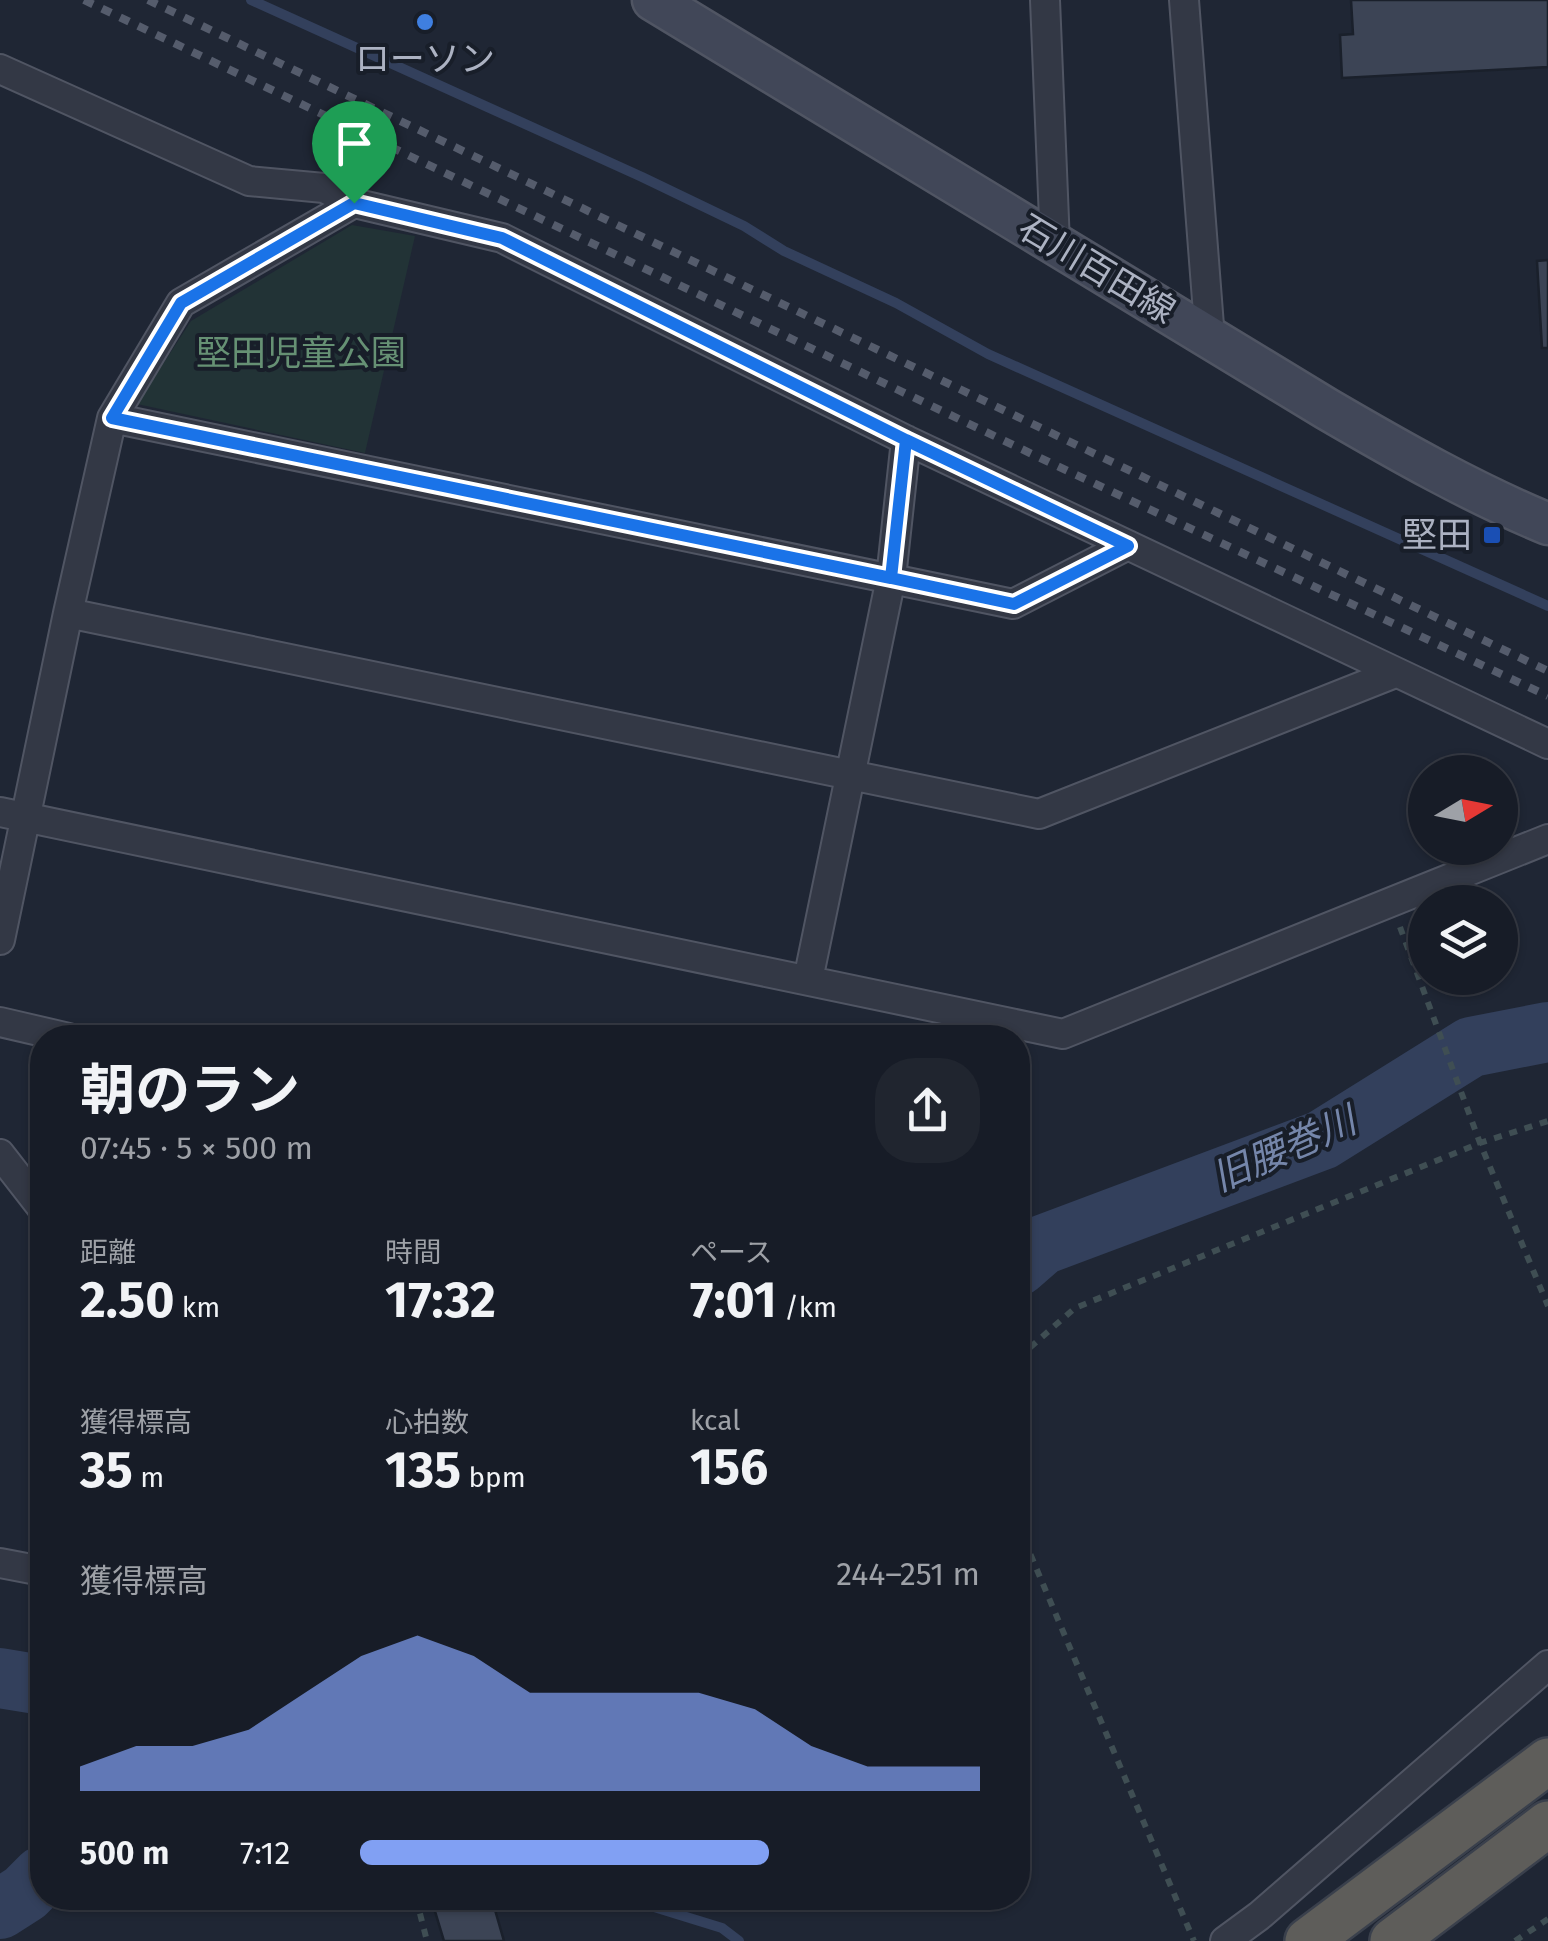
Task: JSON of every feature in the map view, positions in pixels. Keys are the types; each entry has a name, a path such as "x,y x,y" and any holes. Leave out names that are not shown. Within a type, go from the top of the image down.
{"highway":[{"path":"1308,1941 1548,1761"},
{"path":"1392,1941 1548,1824"}],"main road":[{"name":"石川百田線","path":"654,0 1423,465 1548,524"}],"street":[{"path":"1045,0 1055,244"},
{"path":"1184,0 1210,338"},
{"path":"0,71 249,180 324,188 354,203 502,238 906,440 1548,744"},
{"path":"0,940 13,815 68,613 112,418 181,303 354,203"},
{"path":"112,418 1014,604 1128,546"},
{"path":"808,980 891,578 906,440"},
{"path":"68,613 1040,814 1394,673"},
{"path":"13,815 808,980 968,1025"},
{"path":"1030,1032 1064,1034 1548,839"},
{"path":"0,1022 30,1029"},
{"path":"0,1154 30,1193"},
{"path":"0,1563 30,1569"},
{"path":"1225,1941 1259,1916 1548,1665"}],"path":[{"path":"1390,902 1480,1144 1548,1306"},
{"path":"1030,1347 1075,1308 1480,1144 1548,1121"},
{"path":"1030,1553 1194,1941"},
{"path":"419,1910 428,1941"},
{"path":"1515,1941 1548,1919"}],"green space":[{"name":"堅田児童公園","path":"352,225 415,236 365,453 137,404 191,321"}],"building":[{"path":"1351,0 1548,0 1548,67 1342,78 1340,35 1353,34"},
{"path":"1548,260 1548,348 1542,348 1537,261"},
{"path":"435,1910 495,1910 504,1941 444,1941"}],"waterway":[{"path":"251,0 642,177 744,226 784,251 896,303 988,354 1548,606"},
{"name":"旧腰巻川","path":"1030,1256 1042,1245 1322,1140 1471,1047 1548,1032"},
{"path":"0,1678 30,1683"},
{"name":"旧腰巻川","path":"0,1909 30,1888"},
{"path":"664,1910 722,1928 739,1941"}],"railway":[{"path":"84,0 1057,466 1548,696"},
{"path":"148,0 1548,671"}],"place":[{"name":"ローソン","path":"425,22"},
{"name":"堅田","path":"1492,535"}],"route":[{"path":"354,203 181,303 112,418 891,578 906,440 1128,546 1014,604 891,578 906,440 502,238 354,203"}]}
